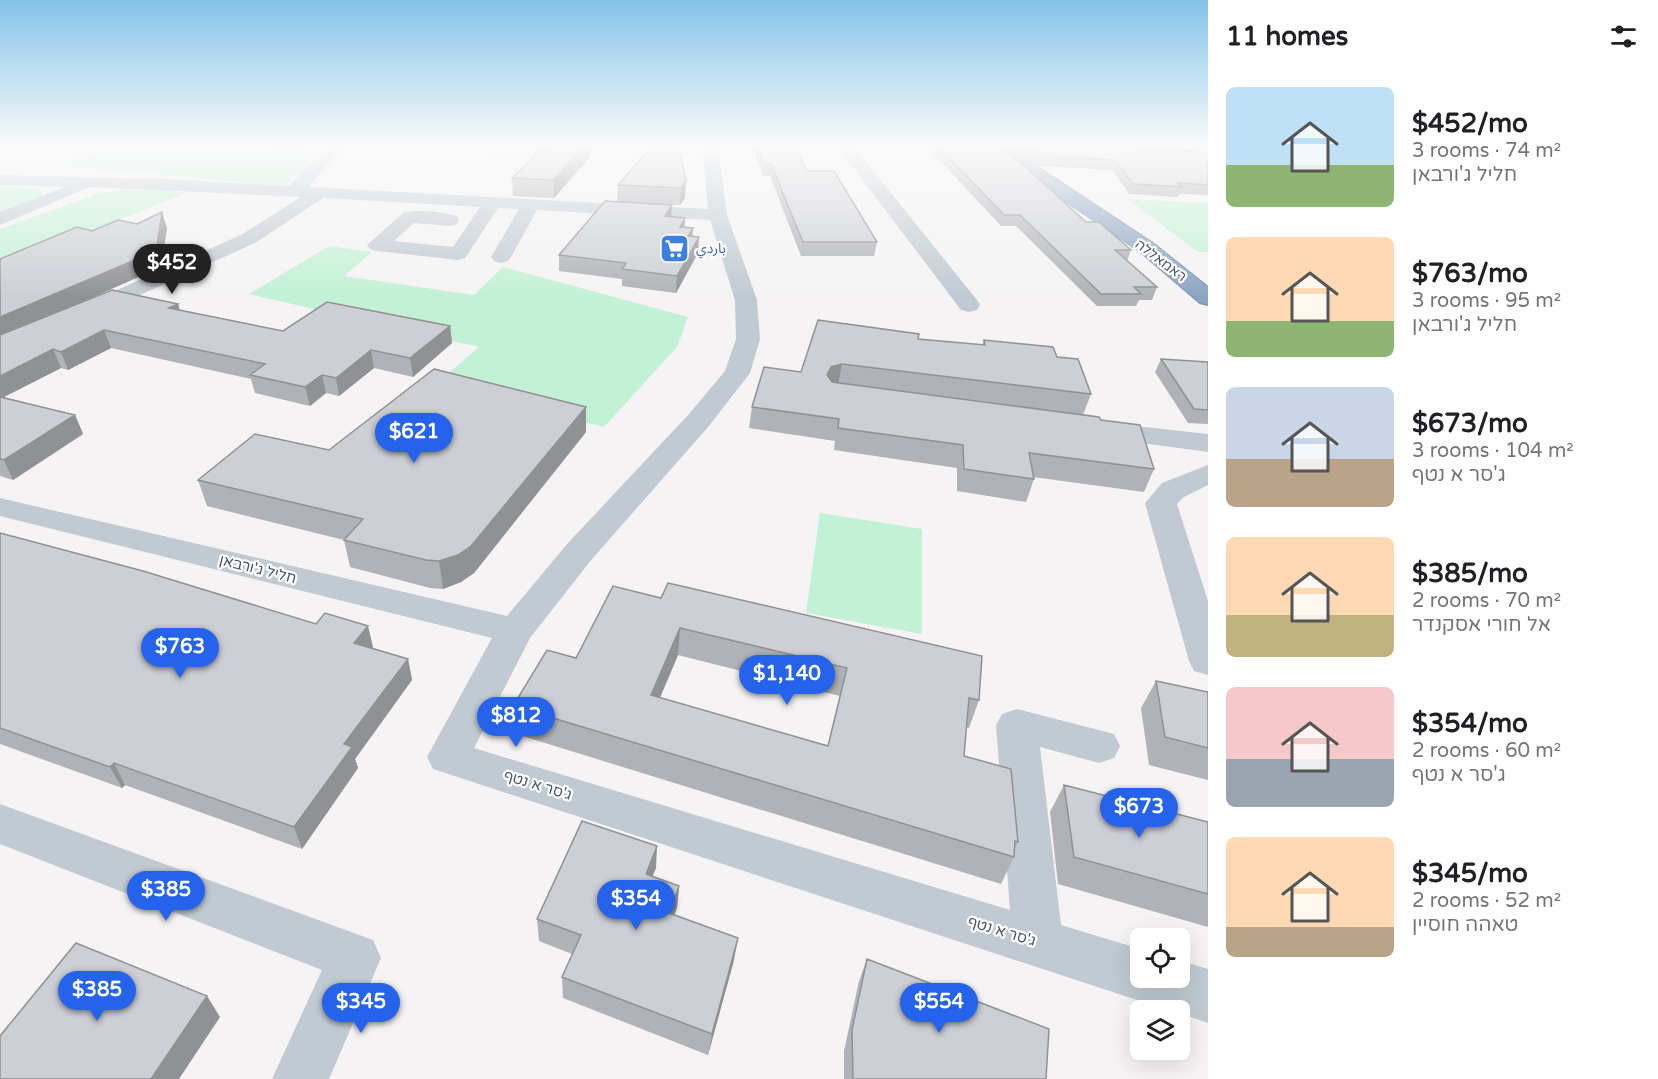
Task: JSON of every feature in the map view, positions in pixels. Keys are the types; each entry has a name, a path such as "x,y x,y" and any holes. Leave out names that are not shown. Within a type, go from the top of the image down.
{"highway":[{"name":"ראמאללה","path":"1071,196 1146,247 1208,298"}],"street":[{"path":"0,219 56,196"},
{"path":"65,322 248,239 314,196"},
{"path":"383,196 718,215"},
{"name":"ג'סר א נטף","path":"716,196 718,215 746,300 748,339 737,373 699,420 580,551 515,631 448,757 1130,972"},
{"path":"884,196 969,305"},
{"path":"482,222 411,217 377,245 458,254 482,222 492,202"},
{"path":"501,257 531,205"},
{"path":"420,250 452,220"},
{"path":"118,298 152,306"},
{"path":"1070,426 1208,443"},
{"path":"1208,474 1173,490 1161,503 1208,662"},
{"name":"חליל ג'ורבאן","path":"0,507 515,631"},
{"path":"1038,943 1017,725 1099,746"},
{"path":"0,824 355,958 300,1079"},
{"path":"1183,988 1208,996"}],"green space":[{"path":"0,196 39,196 29,203 0,213"},
{"path":"91,196 177,196 0,269 0,229"},
{"path":"1127,199 1208,203 1208,252 1198,252"},
{"path":"329,246 372,252 344,276 474,295 503,267 688,317 677,347 604,427 436,384 479,347 249,294"},
{"path":"820,513 922,529 922,634 806,613"}],"building":[{"path":"784,196 849,196 877,242 803,242"},
{"path":"986,196 1058,196 1086,222 1099,222 1131,250 1115,250 1157,287 1134,287 1141,294 1101,294 1020,215 1004,215"},
{"path":"605,201 672,205 665,216 685,218 680,227 693,228 688,236 699,237 677,276 622,269 626,263 559,255"},
{"path":"162,212 156,251 0,317 0,259 77,227 92,231 118,220 137,224"},
{"path":"112,290 178,304 169,308 283,331 327,302 450,326 410,358 371,350 336,378 322,375 305,387 250,375 265,364 104,330 61,352 53,349 0,376 0,335"},
{"path":"818,320 919,334 918,339 985,345 984,340 1053,347 1057,357 1078,359 1091,394 842,364 831,367 827,375 832,382 1099,417 1101,420 1140,425 1154,469 1029,453 1034,479 964,469 963,445 838,428 839,419 752,407 764,367 801,372"},
{"path":"1161,359 1208,362 1208,410 1194,409"},
{"path":"434,369 586,407 471,546 458,555 439,561 426,560 344,540 363,519 198,480 255,434 329,450"},
{"path":"0,397 75,415 4,460 0,459"},
{"path":"0,533 143,571 316,624 325,613 368,626 354,643 408,659 344,744 352,747 294,827 114,763 110,767 0,728"},
{"path":"668,583 982,656 979,700 969,698 964,756 1011,769 1018,842 1015,841 1014,857 513,706 547,650 576,658 613,586 661,598","holes":["680,628 847,668 828,746 651,695"]},
{"path":"1156,681 1208,692 1208,748 1165,737"},
{"path":"1064,785 1208,822 1208,894 1074,857"},
{"path":"582,821 657,846 646,874 679,886 669,913 738,938 712,1034 562,977 581,935 537,919"},
{"path":"76,943 207,996 151,1079 0,1079 0,1036"},
{"path":"867,959 1049,1029 1046,1079 853,1079 852,1030"}],"place":[{"name":"باردي","path":"675,248"}]}
